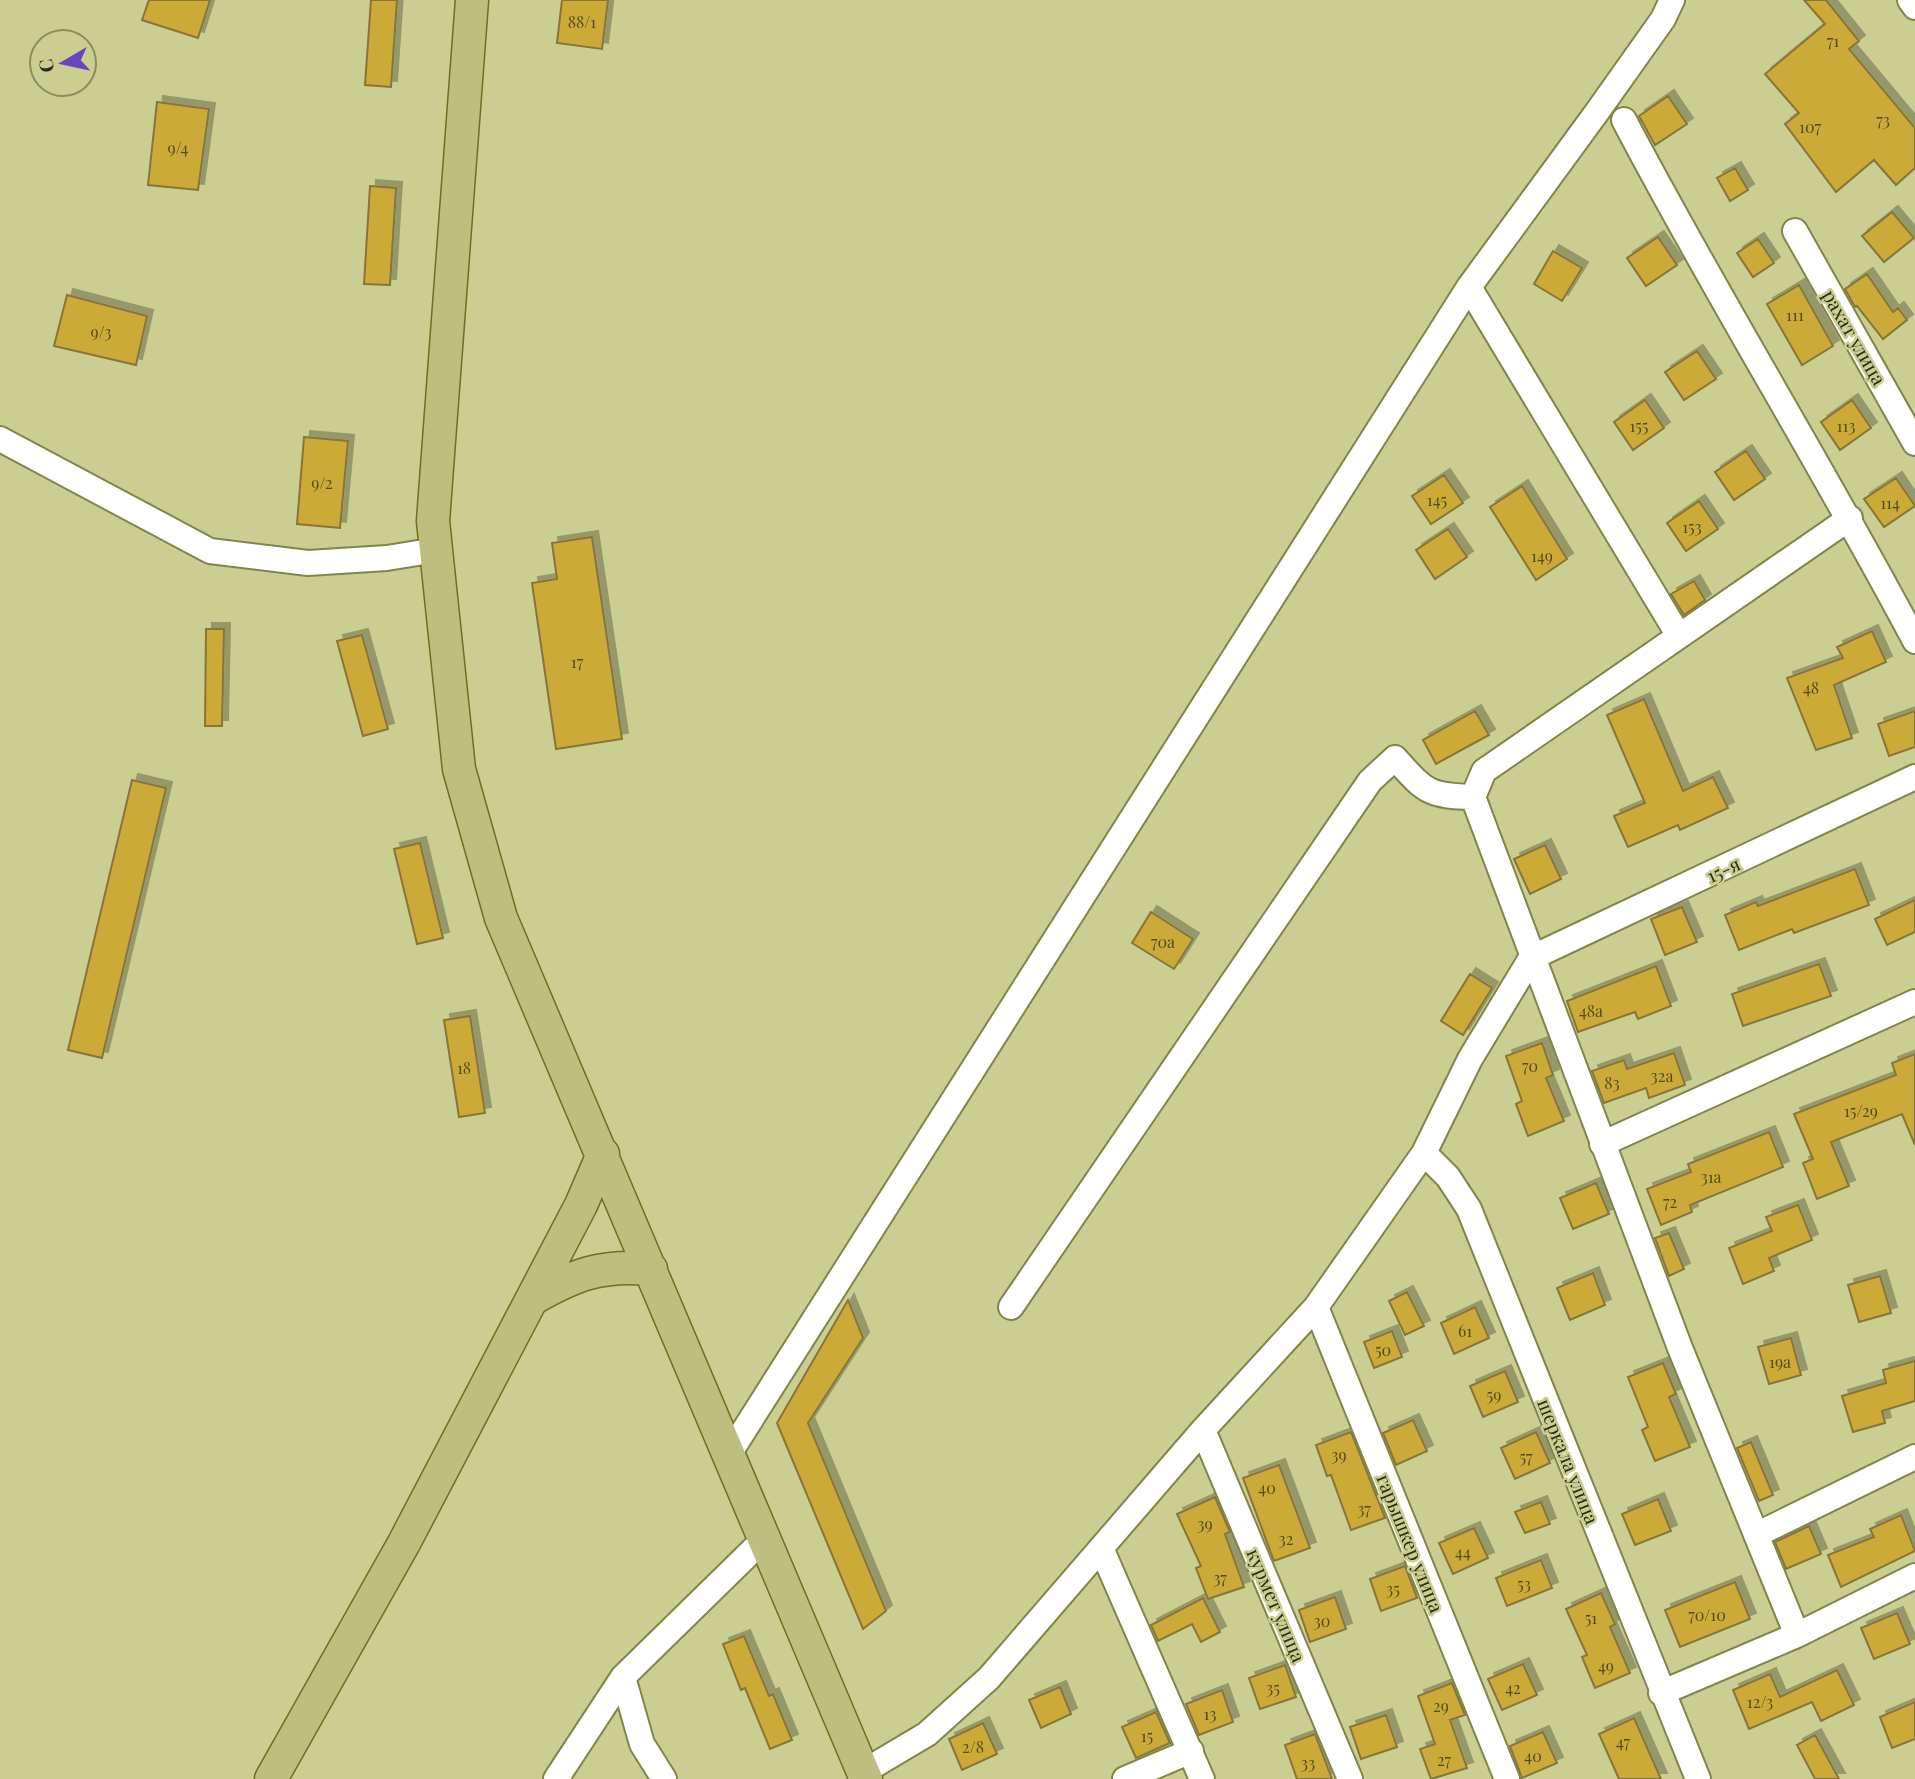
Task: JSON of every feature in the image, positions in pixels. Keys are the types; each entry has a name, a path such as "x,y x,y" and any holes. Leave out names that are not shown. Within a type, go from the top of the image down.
{"main road":[{"path":"472,0 433,522 459,769 501,918 865,1775"},
{"path":"271,1779 404,1543 581,1205 603,1154"},
{"path":"532,1299 562,1282 608,1267 650,1269"}],"street":[{"path":"729,1454 1469,287 1604,102 1662,19 1672,0"},
{"path":"1910,0 1915,7"},
{"path":"1624,120 1730,313 1850,518 1915,641"},
{"name":"рахат улица","path":"1795,230 1915,443"},
{"path":"1469,287 1679,636"},
{"path":"0,439 210,551 308,563 387,558 436,550"},
{"path":"1797,1635 1680,1348 1531,958 1473,797 1484,771 1850,518"},
{"path":"1012,1307 1370,781 1395,758 1421,787 1430,792 1440,796 1473,797"},
{"name":"15-я","path":"1531,958 1915,777"},
{"path":"865,1775 927,1734 989,1678 1203,1430 1316,1307 1424,1153 1470,1059 1531,958"},
{"path":"1602,1144 1915,1002"},
{"name":"шеркала улица","path":"1424,1153 1448,1177 1469,1209 1661,1693 1698,1779"},
{"name":"гарышкер улица","path":"1316,1307 1507,1779"},
{"name":"курмет улица","path":"1203,1430 1350,1779"},
{"path":"1756,1535 1915,1457"},
{"path":"562,1776 623,1677 763,1540"},
{"path":"1101,1548 1202,1779"},
{"path":"1661,1693 1797,1635 1915,1576"},
{"path":"623,1677 642,1744 664,1779"},
{"path":"1125,1779 1191,1751"}],"building":[{"path":"149,0 210,0 198,38 142,20"},
{"path":"371,0 397,0 391,87 365,85"},
{"path":"562,0 608,0 602,49 557,43"},
{"path":"1804,0 1826,0 1859,41 1849,49 1915,128 1915,168 1896,185 1874,160 1836,192 1785,124 1799,113 1765,74 1825,24"},
{"path":"1668,96 1687,124 1655,145 1639,116"},
{"path":"157,102 209,109 198,190 148,185"},
{"path":"1735,168 1748,190 1730,201 1717,178"},
{"path":"370,186 396,188 390,285 364,284"},
{"path":"1892,212 1914,238 1884,262 1862,236"},
{"path":"1658,237 1677,265 1646,286 1627,258"},
{"path":"1758,239 1774,263 1753,277 1737,253"},
{"path":"1553,251 1582,268 1562,301 1534,284"},
{"path":"1867,274 1893,312 1898,308 1907,320 1883,339 1857,306 1855,307 1845,289"},
{"path":"1799,285 1833,346 1802,365 1767,304"},
{"path":"67,295 147,316 136,365 54,346"},
{"path":"1697,351 1716,379 1684,400 1665,372"},
{"path":"1645,400 1664,428 1633,450 1614,422"},
{"path":"1852,400 1871,428 1840,450 1821,422"},
{"path":"304,437 348,441 340,528 297,524"},
{"path":"1746,451 1765,479 1734,500 1715,472"},
{"path":"1444,475 1463,503 1431,524 1412,496"},
{"path":"1896,478 1915,506 1884,527 1864,499"},
{"path":"1522,486 1567,559 1536,580 1490,507"},
{"path":"1699,501 1718,529 1686,551 1667,523"},
{"path":"1448,529 1467,557 1435,579 1416,550"},
{"path":"592,537 622,739 556,749 532,583 557,579 552,543"},
{"path":"1694,581 1705,600 1684,615 1671,594"},
{"path":"206,629 224,629 222,726 205,726"},
{"path":"1872,631 1886,662 1834,685 1852,738 1816,750 1787,678 1843,658 1837,647"},
{"path":"362,635 388,729 363,736 337,641"},
{"path":"1644,699 1683,791 1713,777 1728,808 1680,830 1678,825 1628,847 1614,816 1645,803 1607,715"},
{"path":"1475,711 1489,735 1436,764 1423,740"},
{"path":"1915,711 1915,747 1889,756 1878,724"},
{"path":"132,780 166,788 102,1058 68,1050"},
{"path":"420,843 443,938 417,944 394,849"},
{"path":"1545,845 1561,879 1530,894 1514,859"},
{"path":"1855,869 1869,905 1794,933 1792,929 1739,950 1725,915 1756,902 1758,906"},
{"path":"1915,900 1915,932 1887,945 1875,919"},
{"path":"1682,907 1697,942 1665,955 1651,919"},
{"path":"1151,912 1193,939 1174,969 1132,943"},
{"path":"1819,964 1831,996 1743,1026 1732,994"},
{"path":"1656,966 1671,1006 1638,1019 1635,1012 1578,1032 1567,1001"},
{"path":"1470,974 1492,988 1463,1035 1441,1021"},
{"path":"470,1016 485,1113 459,1117 444,1020"},
{"path":"1542,1043 1553,1075 1546,1078 1564,1121 1528,1136 1516,1104 1522,1101 1506,1056"},
{"path":"1674,1053 1685,1085 1649,1098 1646,1088 1604,1103 1592,1071 1624,1060 1627,1069"},
{"path":"1915,1054 1915,1145 1902,1114 1831,1142 1849,1186 1817,1199 1803,1163 1813,1159 1794,1114 1896,1075 1892,1063"},
{"path":"1769,1132 1783,1167 1690,1205 1692,1212 1661,1225 1647,1189 1691,1172 1688,1164"},
{"path":"1596,1183 1609,1214 1573,1229 1560,1198"},
{"path":"1798,1205 1812,1240 1769,1258 1774,1271 1743,1284 1729,1248 1772,1231 1766,1217"},
{"path":"1669,1233 1684,1269 1669,1276 1655,1238"},
{"path":"1593,1273 1605,1305 1570,1320 1557,1288"},
{"path":"1880,1276 1891,1313 1859,1322 1848,1285"},
{"path":"1407,1292 1424,1326 1405,1335 1389,1301"},
{"path":"848,1300 863,1338 808,1423 886,1611 863,1629 777,1423"},
{"path":"1475,1307 1489,1338 1454,1354 1441,1323"},
{"path":"1392,1331 1402,1357 1374,1368 1364,1342"},
{"path":"1791,1338 1801,1375 1769,1384 1758,1347"},
{"path":"1915,1361 1915,1401 1882,1411 1885,1423 1853,1432 1842,1396 1886,1383 1883,1370"},
{"path":"1663,1363 1676,1394 1669,1397 1690,1447 1655,1461 1642,1430 1648,1427 1628,1377"},
{"path":"1505,1371 1518,1402 1483,1417 1470,1386"},
{"path":"1413,1420 1427,1451 1396,1465 1383,1433"},
{"path":"1351,1432 1385,1518 1351,1530 1331,1475 1327,1476 1316,1445"},
{"path":"1536,1432 1550,1463 1515,1479 1501,1448"},
{"path":"1751,1442 1773,1495 1759,1501 1737,1448"},
{"path":"1279,1465 1310,1548 1274,1561 1243,1478"},
{"path":"1215,1497 1230,1532 1225,1534 1244,1587 1208,1599 1196,1568 1201,1566 1177,1514"},
{"path":"1658,1499 1671,1531 1635,1545 1622,1514"},
{"path":"1541,1502 1550,1524 1525,1533 1515,1512"},
{"path":"1901,1515 1915,1551 1841,1587 1828,1555 1874,1537 1870,1529"},
{"path":"1809,1526 1821,1554 1786,1569 1775,1542"},
{"path":"1474,1528 1488,1558 1453,1574 1439,1543"},
{"path":"1541,1560 1552,1588 1507,1606 1496,1578"},
{"path":"1405,1566 1417,1598 1381,1611 1370,1579"},
{"path":"1735,1582 1750,1619 1680,1647 1665,1610"},
{"path":"1601,1593 1615,1624 1610,1627 1630,1673 1595,1688 1582,1657 1587,1655 1566,1609"},
{"path":"1335,1597 1346,1629 1310,1642 1299,1610"},
{"path":"1203,1598 1220,1632 1201,1642 1192,1624 1158,1641 1151,1625"},
{"path":"1897,1613 1910,1644 1874,1659 1861,1628"},
{"path":"744,1636 769,1696 773,1694 792,1740 770,1749 745,1688 741,1690 723,1644"},
{"path":"1523,1664 1537,1695 1502,1710 1488,1679"},
{"path":"1285,1665 1296,1697 1260,1709 1249,1678"},
{"path":"1837,1670 1854,1705 1821,1721 1812,1702 1749,1729 1733,1690 1770,1674 1780,1697"},
{"path":"1452,1683 1465,1715 1450,1720 1467,1768 1431,1779 1420,1749 1435,1744 1418,1696"},
{"path":"1060,1687 1071,1714 1041,1728 1029,1700"},
{"path":"1222,1690 1233,1722 1199,1735 1186,1704"},
{"path":"1915,1702 1915,1739 1892,1748 1880,1717"},
{"path":"1156,1712 1170,1743 1136,1758 1122,1727"},
{"path":"1386,1715 1397,1747 1361,1759 1350,1727"},
{"path":"1634,1718 1661,1779 1619,1779 1599,1734"},
{"path":"983,1723 997,1754 962,1770 949,1739"},
{"path":"1543,1732 1557,1763 1522,1778 1510,1746"},
{"path":"1315,1734 1332,1779 1297,1779 1285,1745"},
{"path":"1815,1735 1839,1779 1815,1779 1797,1745"}]}
